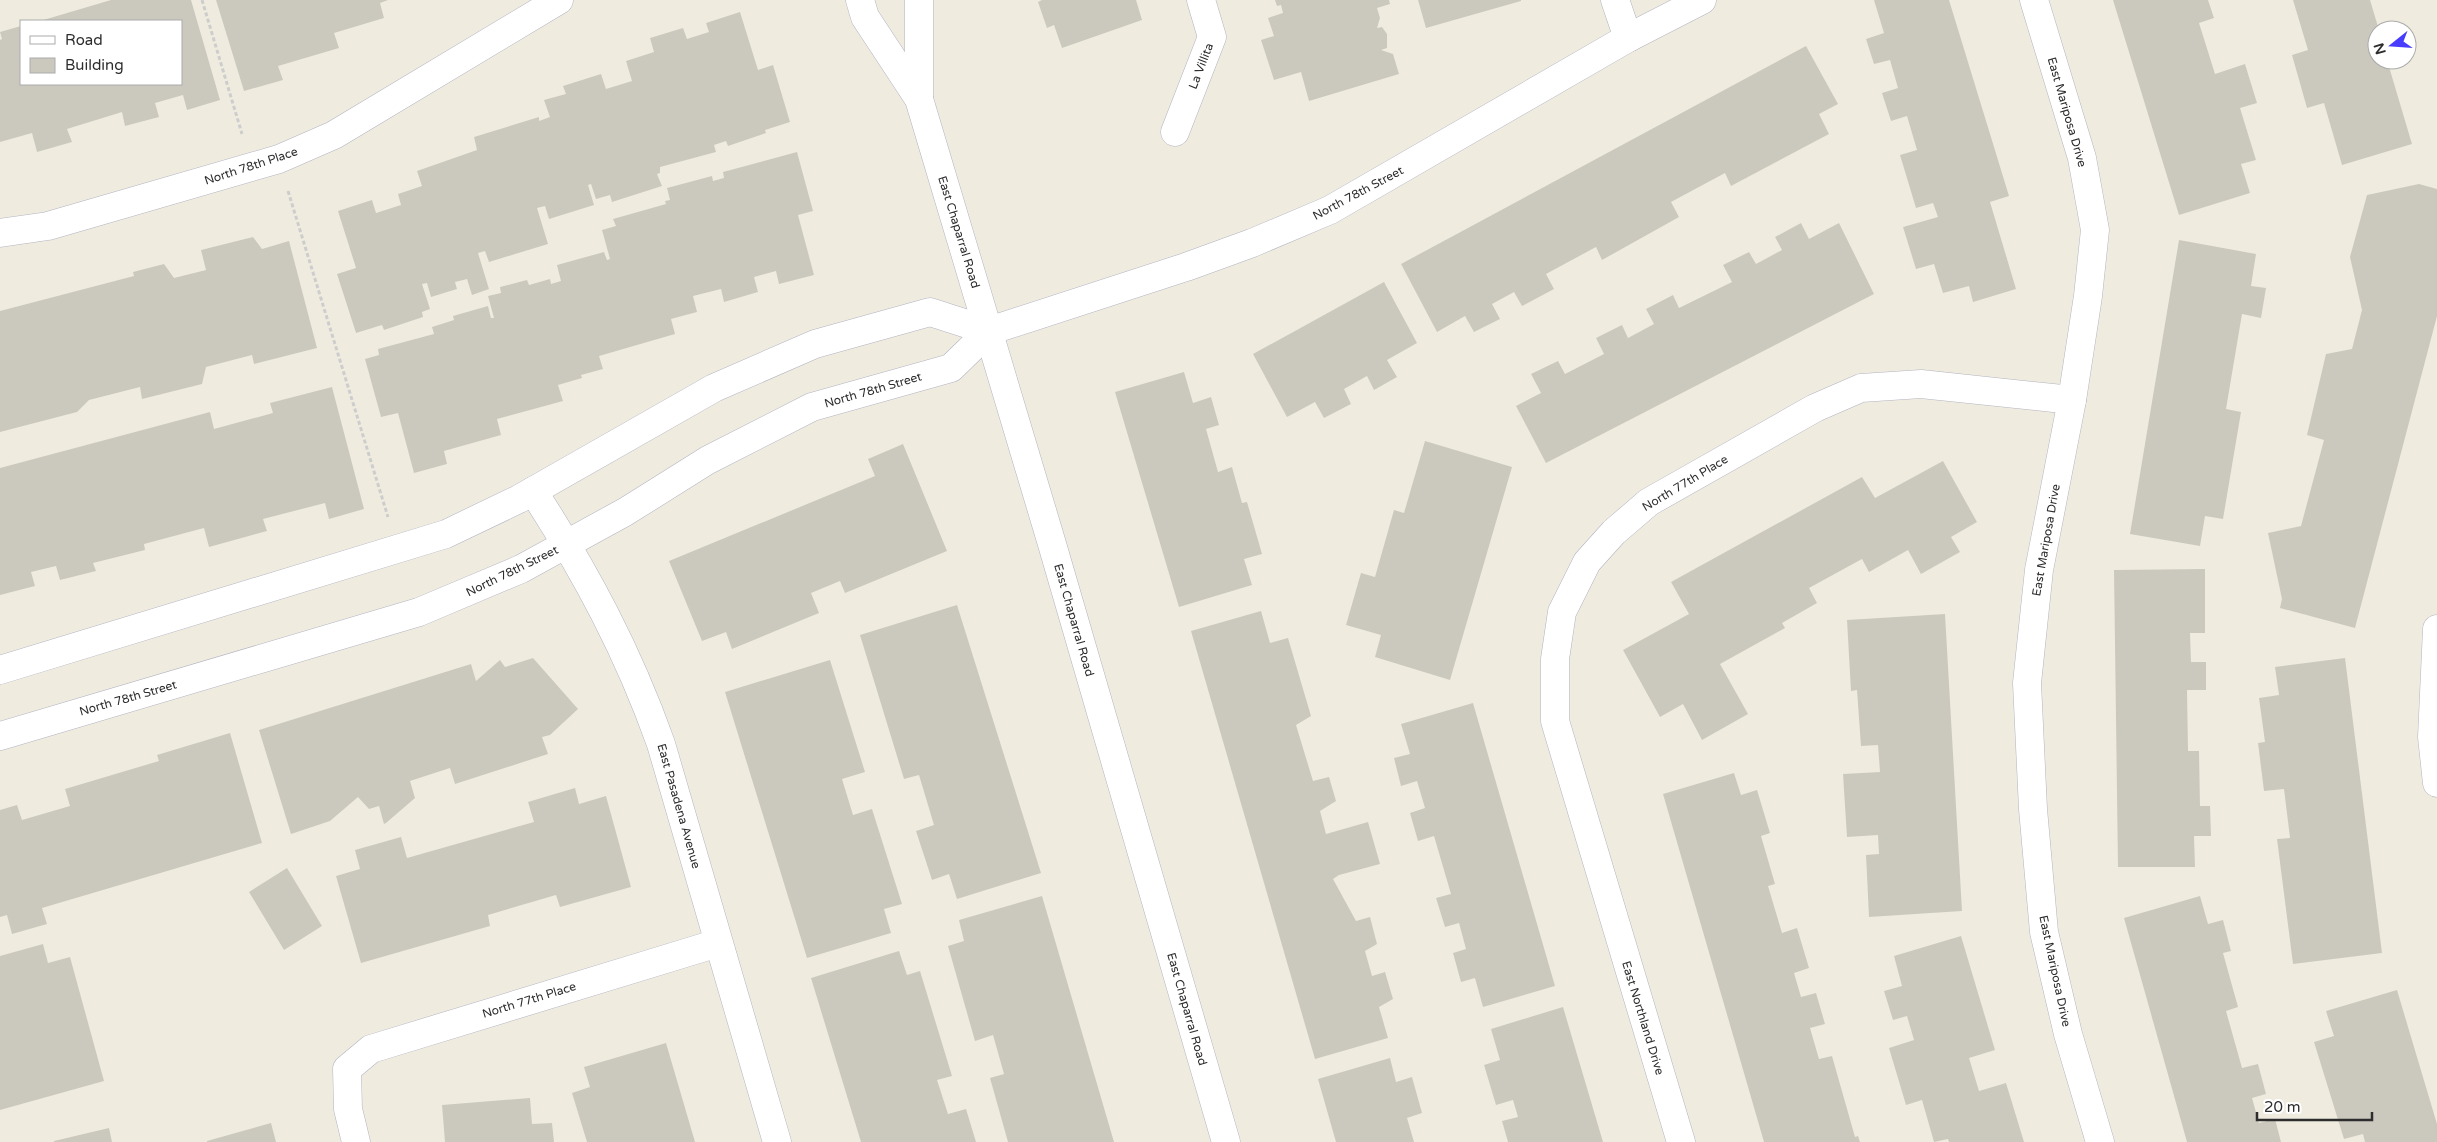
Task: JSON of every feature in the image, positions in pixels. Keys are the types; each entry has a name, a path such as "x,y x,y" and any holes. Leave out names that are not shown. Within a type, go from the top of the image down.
{"street":[{"name":"North 78th Place","path":"0,233 48,226 279,159 334,136 559,0"},
{"name":"East Chaparral Road","path":"860,0 865,17 919,99 1226,1142"},
{"name":"East Chaparral Road","path":"919,0 919,99"},
{"name":"La Villita","path":"1176,132 1212,37 1201,0"},
{"path":"1615,0 1628,38"},
{"name":"North 78th Street","path":"0,736 419,612 521,569 567,544 708,460 812,407 951,368 989,332 1205,260 1330,210 1628,38 1702,0"},
{"name":"East Mariposa Drive","path":"2034,0 2082,158 2094,230 2088,296 2072,400 2039,570 2027,683 2033,809 2044,932 2068,1034 2100,1142"},
{"path":"0,670 446,534 532,491 714,388 815,344 930,312 989,332"},
{"name":"North 77th Place","path":"1605,893 1555,721 1555,659 1562,612 1587,562 1614,532 1649,502 1815,408 1861,388 1921,384 2072,400"},
{"name":"East Pasadena Avenue","path":"532,491 567,544 617,635 642,690 661,744 777,1142"},
{"path":"2437,628 2432,737 2437,783"},
{"name":"East Northland Drive","path":"1605,893 1680,1142"},
{"name":"North 77th Place","path":"356,1142 348,1109 347,1069 371,1049 718,943"}],"path":[{"path":"202,0 242,133 250,168"},
{"path":"279,159 388,518"}],"building":[{"path":"111,0 191,0 220,100 187,110 183,95 155,103 159,117 125,126 122,112 67,129 72,142 37,152 32,133 0,142 0,40 2,39 0,32 20,26 20,85 182,85 182,20 43,20"},
{"path":"216,0 388,0 380,3 384,18 334,33 339,48 278,66 283,80 244,91"},
{"path":"1042,0 1136,0 1142,20 1062,48 1054,25 1047,28 1038,2"},
{"path":"1275,0 1389,0 1390,4 1377,8 1380,18 1377,28 1382,27 1387,34 1387,48 1381,50 1393,54 1399,74 1309,101 1301,72 1274,80 1261,40 1274,36 1268,18 1283,13 1281,5 1277,6"},
{"path":"1418,0 1521,0 1521,1 1426,28"},
{"path":"1874,0 1949,0 2009,196 1990,202 2016,289 1973,302 1969,286 1943,293 1934,264 1916,269 1903,227 1938,217 1933,203 1916,208 1900,155 1917,150 1907,116 1891,121 1882,93 1898,88 1890,60 1874,64 1866,39 1884,33"},
{"path":"2113,0 2208,0 2214,18 2199,23 2215,74 2245,64 2257,103 2240,108 2256,160 2241,164 2250,193 2179,215"},
{"path":"2293,0 2370,0 2376,20 2367,20 2367,70 2390,70 2412,144 2342,165 2324,103 2307,108 2292,55 2308,50"},
{"path":"740,12 758,70 773,65 790,122 765,130 766,133 728,146 726,141 714,145 716,152 660,167 660,173 657,174 662,186 612,202 610,195 596,199 591,184 588,185 594,205 549,219 545,206 537,208 548,244 489,262 485,251 478,253 489,289 472,295 467,279 455,282 457,289 431,297 427,283 422,284 430,309 422,312 423,317 384,330 382,325 356,333 337,274 356,268 338,211 372,200 376,213 401,205 398,194 422,186 417,171 477,150 474,137 539,117 539,121 550,117 544,100 566,94 563,86 601,74 606,89 632,81 626,61 654,52 650,38 683,28 687,39 709,32 706,23"},
{"path":"1806,46 1838,104 1819,114 1829,134 1731,186 1725,173 1671,202 1679,217 1602,260 1596,247 1546,274 1554,289 1522,306 1514,292 1492,304 1500,319 1474,332 1465,316 1437,332 1401,264"},
{"path":"797,152 813,211 798,215 814,275 779,284 776,271 754,277 758,292 724,302 721,289 693,296 697,312 671,319 675,334 599,356 603,369 581,375 582,378 558,385 563,401 497,419 501,435 444,451 447,464 414,473 398,413 381,417 365,359 379,355 378,349 434,334 432,327 454,320 453,316 488,306 491,318 494,318 488,296 501,293 500,287 527,280 529,285 550,279 551,284 561,281 557,265 604,252 607,260 610,259 602,230 616,226 613,219 666,204 665,201 670,200 667,188 712,176 713,181 724,178 723,172"},
{"path":"2419,184 2437,189 2437,316 2355,628 2280,608 2282,599 2268,533 2301,526 2324,440 2307,435 2326,354 2352,349 2362,310 2350,257 2367,195"},
{"path":"1801,223 1809,239 1839,223 1874,294 1546,463 1516,406 1541,393 1531,374 1558,361 1565,374 1604,354 1596,338 1622,325 1628,338 1654,324 1646,309 1673,295 1679,308 1732,282 1723,265 1749,252 1756,264 1782,250 1775,237"},
{"path":"253,237 262,249 289,241 317,348 254,364 252,355 206,367 202,384 142,399 140,387 89,400 77,412 0,432 0,311 134,276 133,272 164,264 174,278 206,270 201,250"},
{"path":"2179,240 2256,254 2251,286 2266,288 2261,318 2242,314 2226,409 2241,412 2223,519 2205,516 2200,546 2130,534"},
{"path":"1384,282 1417,343 1387,360 1397,377 1374,390 1367,376 1344,389 1351,404 1324,418 1315,402 1287,417 1253,354"},
{"path":"1184,372 1193,403 1211,397 1219,425 1206,429 1218,472 1232,467 1242,503 1247,502 1262,554 1244,559 1252,585 1179,607 1115,392"},
{"path":"332,387 364,509 329,519 325,503 263,519 267,531 209,547 204,528 144,544 145,550 93,563 96,571 60,580 56,566 31,572 35,586 0,595 0,468 210,412 214,429 273,413 270,403"},
{"path":"1425,441 1512,467 1450,680 1375,657 1381,635 1346,625 1361,573 1375,577 1394,510 1404,513"},
{"path":"903,444 947,551 845,593 840,581 811,593 819,613 732,649 726,632 702,641 669,561 875,476 868,459"},
{"path":"1943,461 1977,522 1951,537 1960,552 1921,574 1908,550 1869,572 1862,559 1809,588 1817,603 1782,623 1785,628 1720,664 1748,714 1702,740 1683,704 1660,717 1623,650 1689,614 1671,582 1862,477 1875,498"},
{"path":"2205,569 2205,633 2190,633 2191,662 2206,662 2206,690 2187,690 2188,751 2199,751 2200,806 2210,806 2211,836 2194,836 2195,867 2118,867 2114,570"},
{"path":"957,605 1041,873 957,899 949,874 932,880 916,831 934,825 919,775 904,779 860,635"},
{"path":"1261,611 1270,643 1288,638 1311,716 1296,725 1313,781 1329,777 1336,801 1320,811 1326,834 1368,822 1380,864 1339,875 1333,879 1356,921 1370,917 1377,944 1365,951 1372,976 1385,972 1393,999 1379,1007 1388,1038 1315,1059 1191,631"},
{"path":"1945,614 1962,911 1869,917 1866,855 1879,854 1878,835 1847,837 1843,774 1880,772 1878,745 1861,746 1857,690 1851,691 1847,620"},
{"path":"533,658 578,709 550,735 542,737 548,754 455,784 450,768 410,781 415,798 384,824 379,806 369,809 358,797 330,821 291,834 259,730 471,664 476,681 500,660 505,667"},
{"path":"2345,658 2382,953 2293,964 2277,839 2290,838 2284,789 2264,791 2258,743 2265,742 2259,698 2279,695 2275,667"},
{"path":"830,660 865,772 842,779 853,815 872,809 902,904 884,909 891,933 807,958 725,692"},
{"path":"1473,703 1555,986 1483,1007 1475,978 1461,982 1453,953 1466,949 1459,923 1445,927 1436,898 1451,894 1434,836 1418,841 1410,813 1425,808 1417,781 1401,786 1394,758 1410,754 1401,724"},
{"path":"230,733 262,843 42,908 47,924 12,934 7,915 0,917 0,810 17,805 22,820 70,806 65,789 159,761 157,755"},
{"path":"1734,773 1741,795 1757,790 1770,833 1761,836 1775,884 1768,886 1782,933 1797,928 1809,968 1794,973 1801,997 1816,993 1825,1024 1810,1028 1819,1059 1832,1056 1855,1137 1858,1136 1860,1142 1764,1142 1663,794"},
{"path":"575,788 579,804 606,796 631,887 560,907 556,895 488,915 490,926 361,963 336,876 360,869 355,850 401,837 407,858 534,822 528,802"},
{"path":"287,868 322,926 284,950 249,892"},
{"path":"1042,896 1114,1142 1008,1142 990,1078 1004,1074 993,1035 975,1041 948,946 964,941 959,920"},
{"path":"2200,896 2208,924 2223,920 2231,951 2223,953 2238,1007 2226,1011 2242,1068 2258,1064 2266,1094 2252,1098 2259,1123 2275,1119 2281,1142 2187,1142 2124,918"},
{"path":"1961,936 1995,1050 1969,1058 1979,1091 2006,1083 2024,1142 1949,1142 1948,1139 1934,1142 1922,1100 1906,1105 1889,1048 1914,1040 1907,1016 1893,1020 1884,991 1902,986 1894,956"},
{"path":"43,944 48,963 70,957 104,1081 0,1110 0,956"},
{"path":"899,951 907,975 920,971 952,1076 937,1080 948,1114 966,1109 976,1142 861,1142 811,978"},
{"path":"2397,990 2437,1124 2437,1142 2365,1142 2363,1134 2344,1139 2314,1042 2334,1036 2326,1011"},
{"path":"1563,1007 1603,1142 1508,1142 1502,1121 1518,1117 1513,1100 1496,1105 1484,1065 1500,1060 1491,1029"},
{"path":"666,1043 695,1142 587,1142 572,1093 590,1087 584,1067"},
{"path":"1390,1058 1396,1082 1412,1077 1422,1113 1407,1118 1414,1142 1336,1142 1318,1079"},
{"path":"530,1098 532,1124 552,1123 554,1142 445,1142 442,1105"},
{"path":"271,1123 276,1142 207,1142 207,1141"},
{"path":"109,1128 112,1142 54,1142 54,1141"}]}
